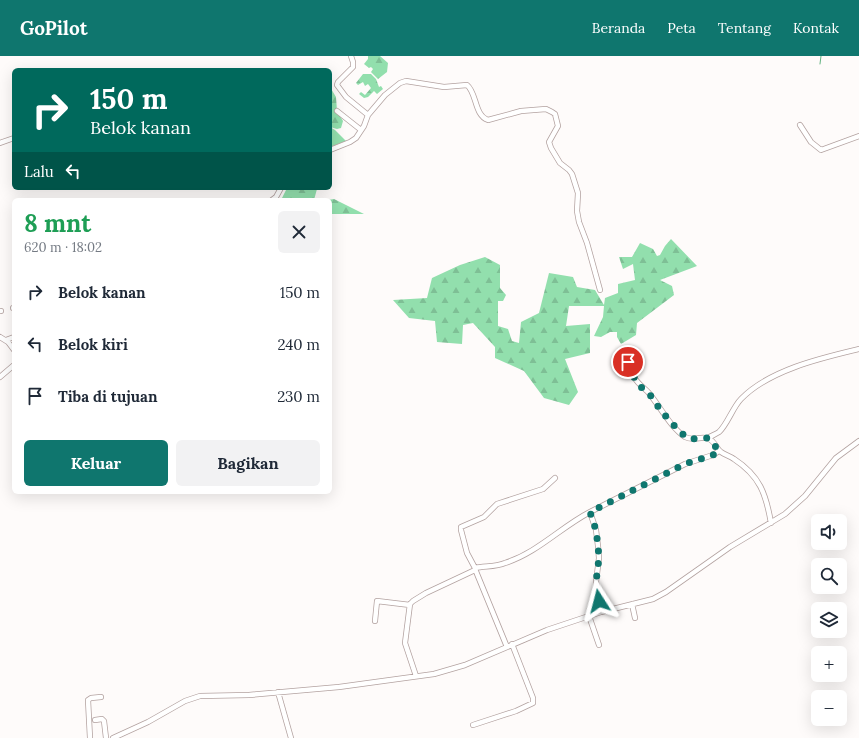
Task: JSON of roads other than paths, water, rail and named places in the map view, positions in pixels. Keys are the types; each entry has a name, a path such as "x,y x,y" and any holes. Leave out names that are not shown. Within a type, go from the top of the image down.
{"street":[{"path":"351,56 353,67 338,82 337,85 350,101 368,115"},
{"path":"332,149 353,140 361,130 368,115 394,86 406,81 444,87 467,85 472,92 482,117 488,120 521,111 546,110 552,112 558,126 549,142 560,163 570,170 572,174 578,194 577,212 579,222 587,243 600,290"},
{"path":"337,111 361,130"},
{"path":"800,125 811,142 821,150 859,136"},
{"path":"0,143 12,139"},
{"path":"0,337 6,340 12,348"},
{"path":"6,340 12,338"},
{"path":"626,354 634,377 642,388 648,392 662,412 681,433 690,439 708,438 719,431 741,398 766,380 822,357 859,349"},
{"path":"0,377 12,367"},
{"path":"708,438 719,451 741,464 757,480 766,497 771,523"},
{"path":"113,738 148,722 191,698 200,696 242,695 339,687 434,674 465,665 547,630 601,612 653,599 665,593 730,547 787,514 805,496 836,458 859,441"},
{"path":"416,676 405,643 410,605 413,601 475,569 511,561 532,550 590,512 685,464 713,455 719,451"},
{"path":"507,647 467,553 461,527 484,517 498,504 543,488 555,478"},
{"path":"590,512 596,530 598,546 599,558 596,582 601,612"},
{"path":"374,621 378,601 410,605"},
{"path":"632,604 636,618"},
{"path":"590,616 599,645"},
{"path":"473,725 516,711 533,703 533,698 512,644"},
{"path":"278,692 291,738"},
{"path":"90,738 88,700 91,698 102,697"},
{"path":"95,720 102,719 104,721 106,738"}],"waterway":[{"path":"820,64 821,56"}]}
